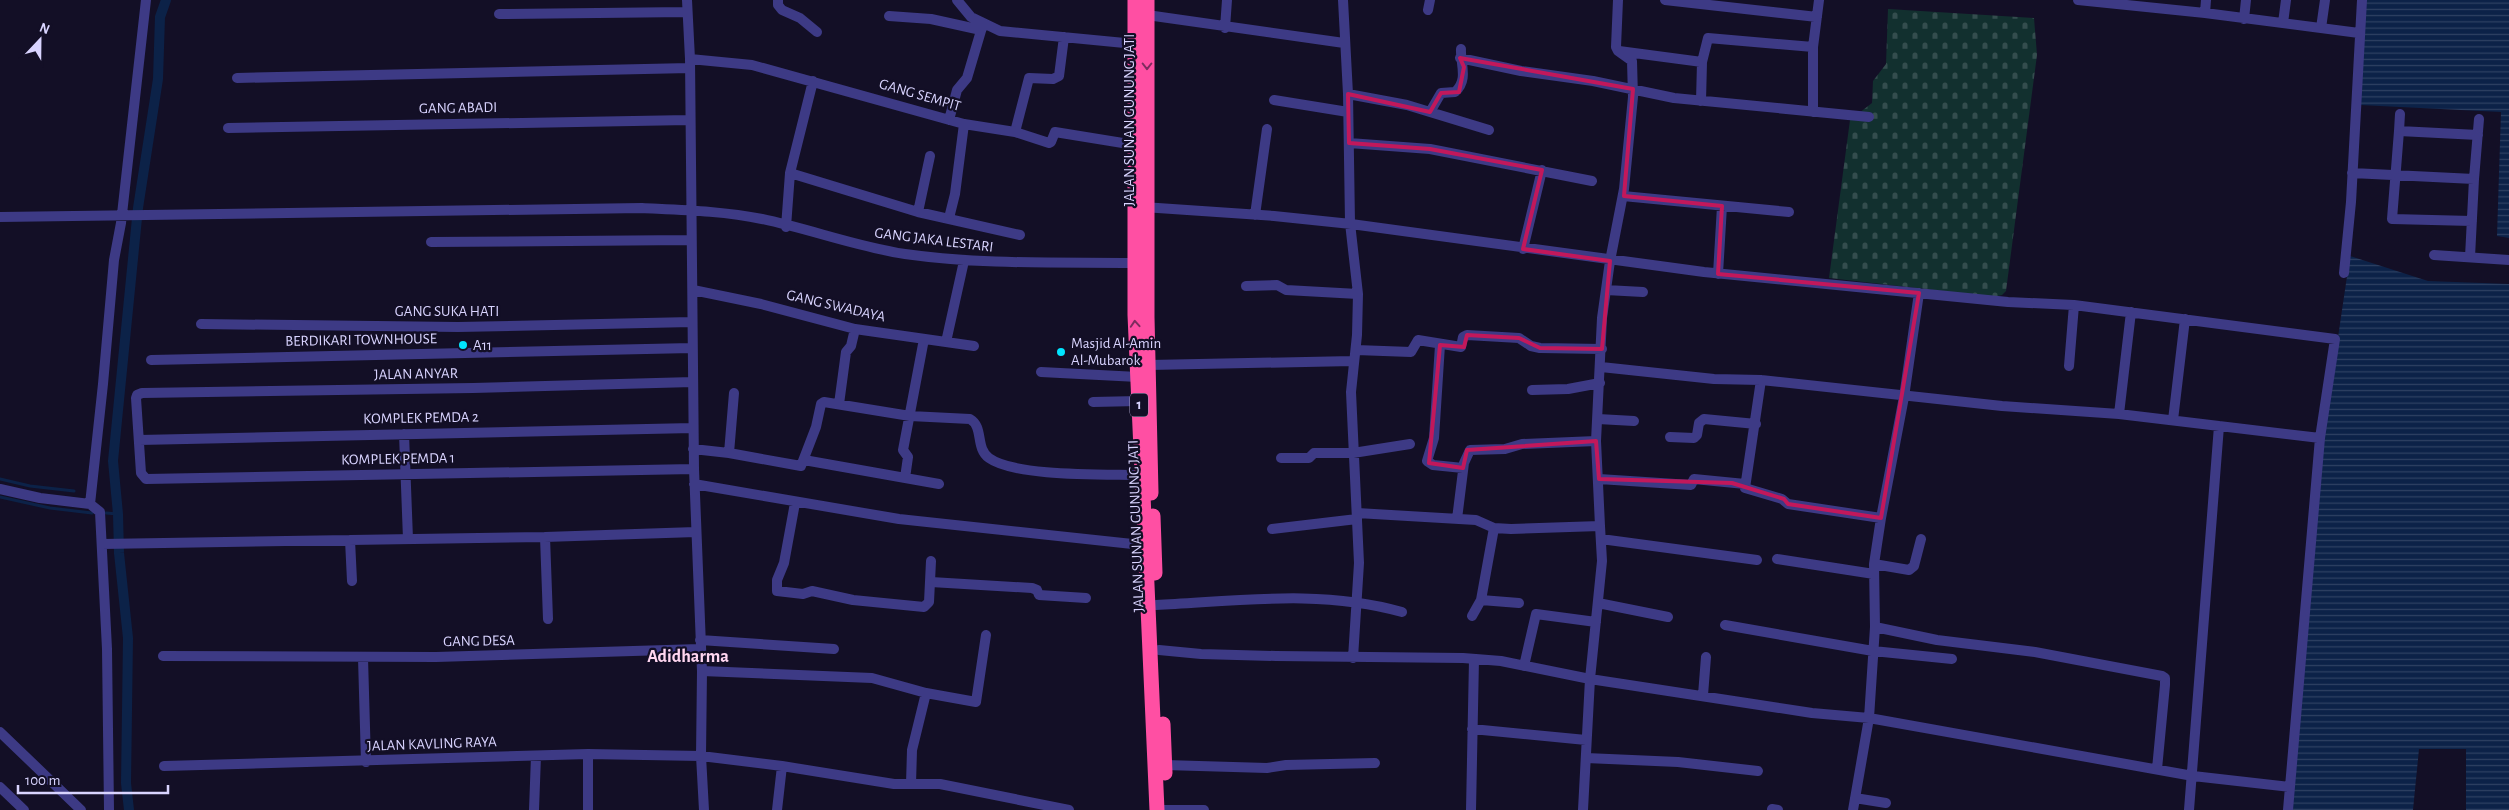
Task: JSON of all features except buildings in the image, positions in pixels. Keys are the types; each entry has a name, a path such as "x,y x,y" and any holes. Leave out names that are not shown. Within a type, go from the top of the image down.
{"highway":[{"name":"1","path":"1143,3 1139,36 1141,94 1135,146 1141,225 1138,401 1145,450 1144,479 1149,546 1157,810"},
{"name":"JALAN SUNAN GUNUNG JATI","path":"1140,207 1141,94"},
{"name":"JALAN SUNAN GUNUNG JATI","path":"1141,264 1150,364 1145,450"},
{"name":"JALAN SUNAN GUNUNG JATI","path":"1149,546 1159,650 1166,810"}],"street":[{"path":"90,504 103,384 112,269 123,215 146,0"},
{"path":"687,0 690,63 689,120 693,290 694,484 702,671 704,810"},
{"path":"778,0 778,5 782,10 800,18 818,32"},
{"path":"957,0 982,27"},
{"path":"1225,28 1226,0"},
{"path":"1343,0 1348,94 1350,224 1358,294 1351,392 1357,516 1357,602 1353,658"},
{"path":"1583,810 1590,678 1598,602 1601,539 1596,441 1606,290 1623,196 1633,89 1632,61 1618,51 1615,42 1618,0"},
{"path":"1665,0 1817,17"},
{"path":"1813,112 1813,47 1819,0"},
{"path":"2078,0 2166,4 2244,19 2359,33"},
{"path":"2205,13 2206,0"},
{"path":"2244,19 2246,0"},
{"path":"2283,23 2286,0"},
{"path":"2321,28 2325,0"},
{"path":"2344,273 2362,0"},
{"path":"1143,3 1225,28 1344,43"},
{"path":"499,14 687,12"},
{"path":"889,16 931,19 982,27 1000,32 1064,38 1139,36"},
{"path":"949,120 958,90 967,78 982,27"},
{"path":"1701,101 1702,62 1706,41 1711,37 1813,47"},
{"path":"1015,132 1029,78 1054,79 1059,76 1064,38"},
{"path":"1618,51 1702,62"},
{"path":"1430,112 1441,93 1456,92 1460,86 1464,68 1460,53 1530,73 1593,81 1701,101 1869,117"},
{"name":"GANG SEMPIT","path":"237,78 739,63 814,80 964,124 1015,132 1048,143 1051,142 1055,132 1135,146"},
{"path":"786,227 790,173 814,80"},
{"path":"1348,94 1379,98 1489,130"},
{"path":"1274,100 1348,112"},
{"path":"2400,114 2392,219 2472,221"},
{"path":"2470,258 2479,118"},
{"name":"GANG ABADI","path":"228,128 689,120"},
{"path":"949,218 955,194 964,124"},
{"path":"1255,215 1267,129"},
{"path":"2399,132 2478,135"},
{"path":"1349,142 1430,149 1592,181"},
{"path":"918,212 930,156"},
{"path":"1523,248 1542,170"},
{"path":"790,173 918,212 1020,235"},
{"path":"2352,174 2474,179"},
{"path":"1623,196 1789,212"},
{"path":"1718,274 1722,206"},
{"path":"1140,207 1350,224 1450,236 1610,261 1718,274 2008,302 2074,305 2335,339 2320,438 2288,810"},
{"name":"GANG JAKA LESTARI","path":"0,217 642,208 691,210 741,215 883,250 964,261 1020,264 1141,264"},
{"path":"431,242 691,240"},
{"path":"2434,255 2509,260"},
{"path":"946,342 964,261"},
{"path":"1246,286 1277,285 1286,290 1358,294"},
{"name":"GANG SWADAYA","path":"693,290 761,304 855,329 974,346"},
{"path":"1606,290 1643,292"},
{"path":"1853,810 1869,718 1875,627 1874,569 1880,518 1904,397 1919,293"},
{"path":"2069,366 2074,305"},
{"path":"2119,414 2131,312"},
{"path":"2173,420 2185,319"},
{"name":"GANG SUKA HATI","path":"201,324 458,327 692,322"},
{"path":"839,404 846,352 852,346 855,329"},
{"path":"1150,364 1411,352 1418,340 1461,347 1463,337 1467,335 1519,338 1531,346 1540,348 1602,349"},
{"path":"905,478 908,457 903,450 924,339"},
{"path":"1440,345 1434,438 1427,461 1433,465 1463,468"},
{"name":"BERDIKARI TOWNHOUSE","path":"151,360 692,348"},
{"path":"1601,367 1714,378 1761,380 1904,397 2119,414 2320,438"},
{"path":"1041,372 1138,377"},
{"path":"1761,380 1756,424 1745,484 1748,490 1782,499 1788,504 1880,518"},
{"name":"JALAN ANYAR","path":"144,439 136,398 139,394 692,382"},
{"path":"1532,390 1568,389 1600,383"},
{"path":"729,453 734,393"},
{"path":"1093,402 1138,401"},
{"path":"694,449 729,453 798,467 804,460 816,427 821,404 839,404 910,416 970,418 977,424 980,447 987,457 1018,469 1144,479"},
{"path":"1598,419 1634,421"},
{"path":"1670,436 1694,438 1698,435 1699,423 1704,419 1756,424"},
{"path":"2189,810 2219,426"},
{"name":"KOMPLEK PEMDA 2","path":"144,439 693,428"},
{"path":"404,434 408,539"},
{"name":"KOMPLEK PEMDA 1","path":"144,439 141,473 146,479 694,469"},
{"path":"1457,519 1465,456 1470,450 1505,449 1522,444 1596,441"},
{"path":"1281,458 1294,456 1300,459 1309,458 1314,452 1353,453 1410,444"},
{"path":"804,460 939,484"},
{"path":"1599,479 1691,485 1694,479 1745,484"},
{"path":"694,484 795,502 975,529 1149,546"},
{"path":"0,489 40,498 90,504 100,512 108,649 109,810"},
{"path":"795,502 784,563 775,588 777,591 803,594 812,591 853,600 924,607 929,602 932,582 931,562"},
{"path":"1272,529 1357,516 1476,520 1494,528 1518,530 1600,526"},
{"path":"1472,616 1480,600 1494,528"},
{"path":"102,544 545,537 696,532"},
{"path":"545,537 548,619"},
{"path":"1601,539 1757,560"},
{"path":"1777,559 1874,569 1909,570 1914,566 1921,539"},
{"path":"350,540 352,581"},
{"path":"932,582 1032,588 1037,590 1039,595 1086,598"},
{"path":"1156,605 1273,598 1357,602 1402,612"},
{"path":"1480,600 1519,603"},
{"path":"1598,602 1668,617"},
{"path":"1524,666 1536,614 1596,622"},
{"path":"1726,625 1873,651 1952,659"},
{"path":"1875,627 1937,640 2035,652 2162,676 2165,678 2165,685 2157,769"},
{"path":"702,671 872,678 976,702 986,635"},
{"name":"GANG DESA","path":"163,656 363,658 700,644 834,650"},
{"path":"1159,650 1201,654 1501,661 1590,678 1812,713 1869,718 2193,776 2290,788"},
{"path":"1703,695 1706,657"},
{"path":"363,658 366,762"},
{"path":"1471,810 1474,659"},
{"path":"911,784 912,750 926,692"},
{"path":"1472,729 1586,740"},
{"path":"0,732 77,809"},
{"path":"588,754 588,810"},
{"name":"JALAN KAVLING RAYA","path":"164,766 366,762 588,754 702,756 782,766 894,784 940,784 1069,810"},
{"path":"534,810 536,756"},
{"path":"1586,758 1678,762 1758,771"},
{"path":"1165,764 1267,768 1286,765 1375,763"},
{"path":"777,810 782,766"},
{"path":"0,787 24,810"},
{"path":"1855,798 1886,803"},
{"path":"1166,810 1204,810"}],"highlighted area":[{"path":"1460,58 1633,89 1624,196 1722,206 1718,274 1919,293 1881,518 1788,504 1784,499 1732,483 1599,479 1596,441 1467,450 1463,468 1429,463 1440,345 1464,347 1467,335 1519,338 1540,348 1602,349 1610,261 1523,249 1542,170 1430,149 1349,143 1348,94 1430,112 1441,93 1459,92 1464,67"}],"green space":[{"path":"1888,9 2034,18 2037,55 2006,291 2002,295 1994,297 1829,278 1850,120 1872,103 1873,81 1886,64"}],"water":[{"path":"2365,0 2509,0 2509,238 2497,236 2501,112 2360,105"},
{"path":"2350,256 2428,281 2509,284 2509,810 2466,810 2466,749 2419,749 2413,810 2290,810 2324,432"}],"waterway":[{"path":"129,810 126,783 128,638 119,553 118,514 113,461 138,208 158,79 160,17 166,0"},
{"path":"0,479 30,486 74,491"},
{"path":"0,497 50,508 92,513"},
{"path":"106,513 118,514"}],"place":[{"name":"A11","path":"463,345"},
{"name":"Masjid Al-Amin Al-Mubarok","path":"1061,352"}],"district":[{"name":"Adidharma","path":"688,657"}]}
